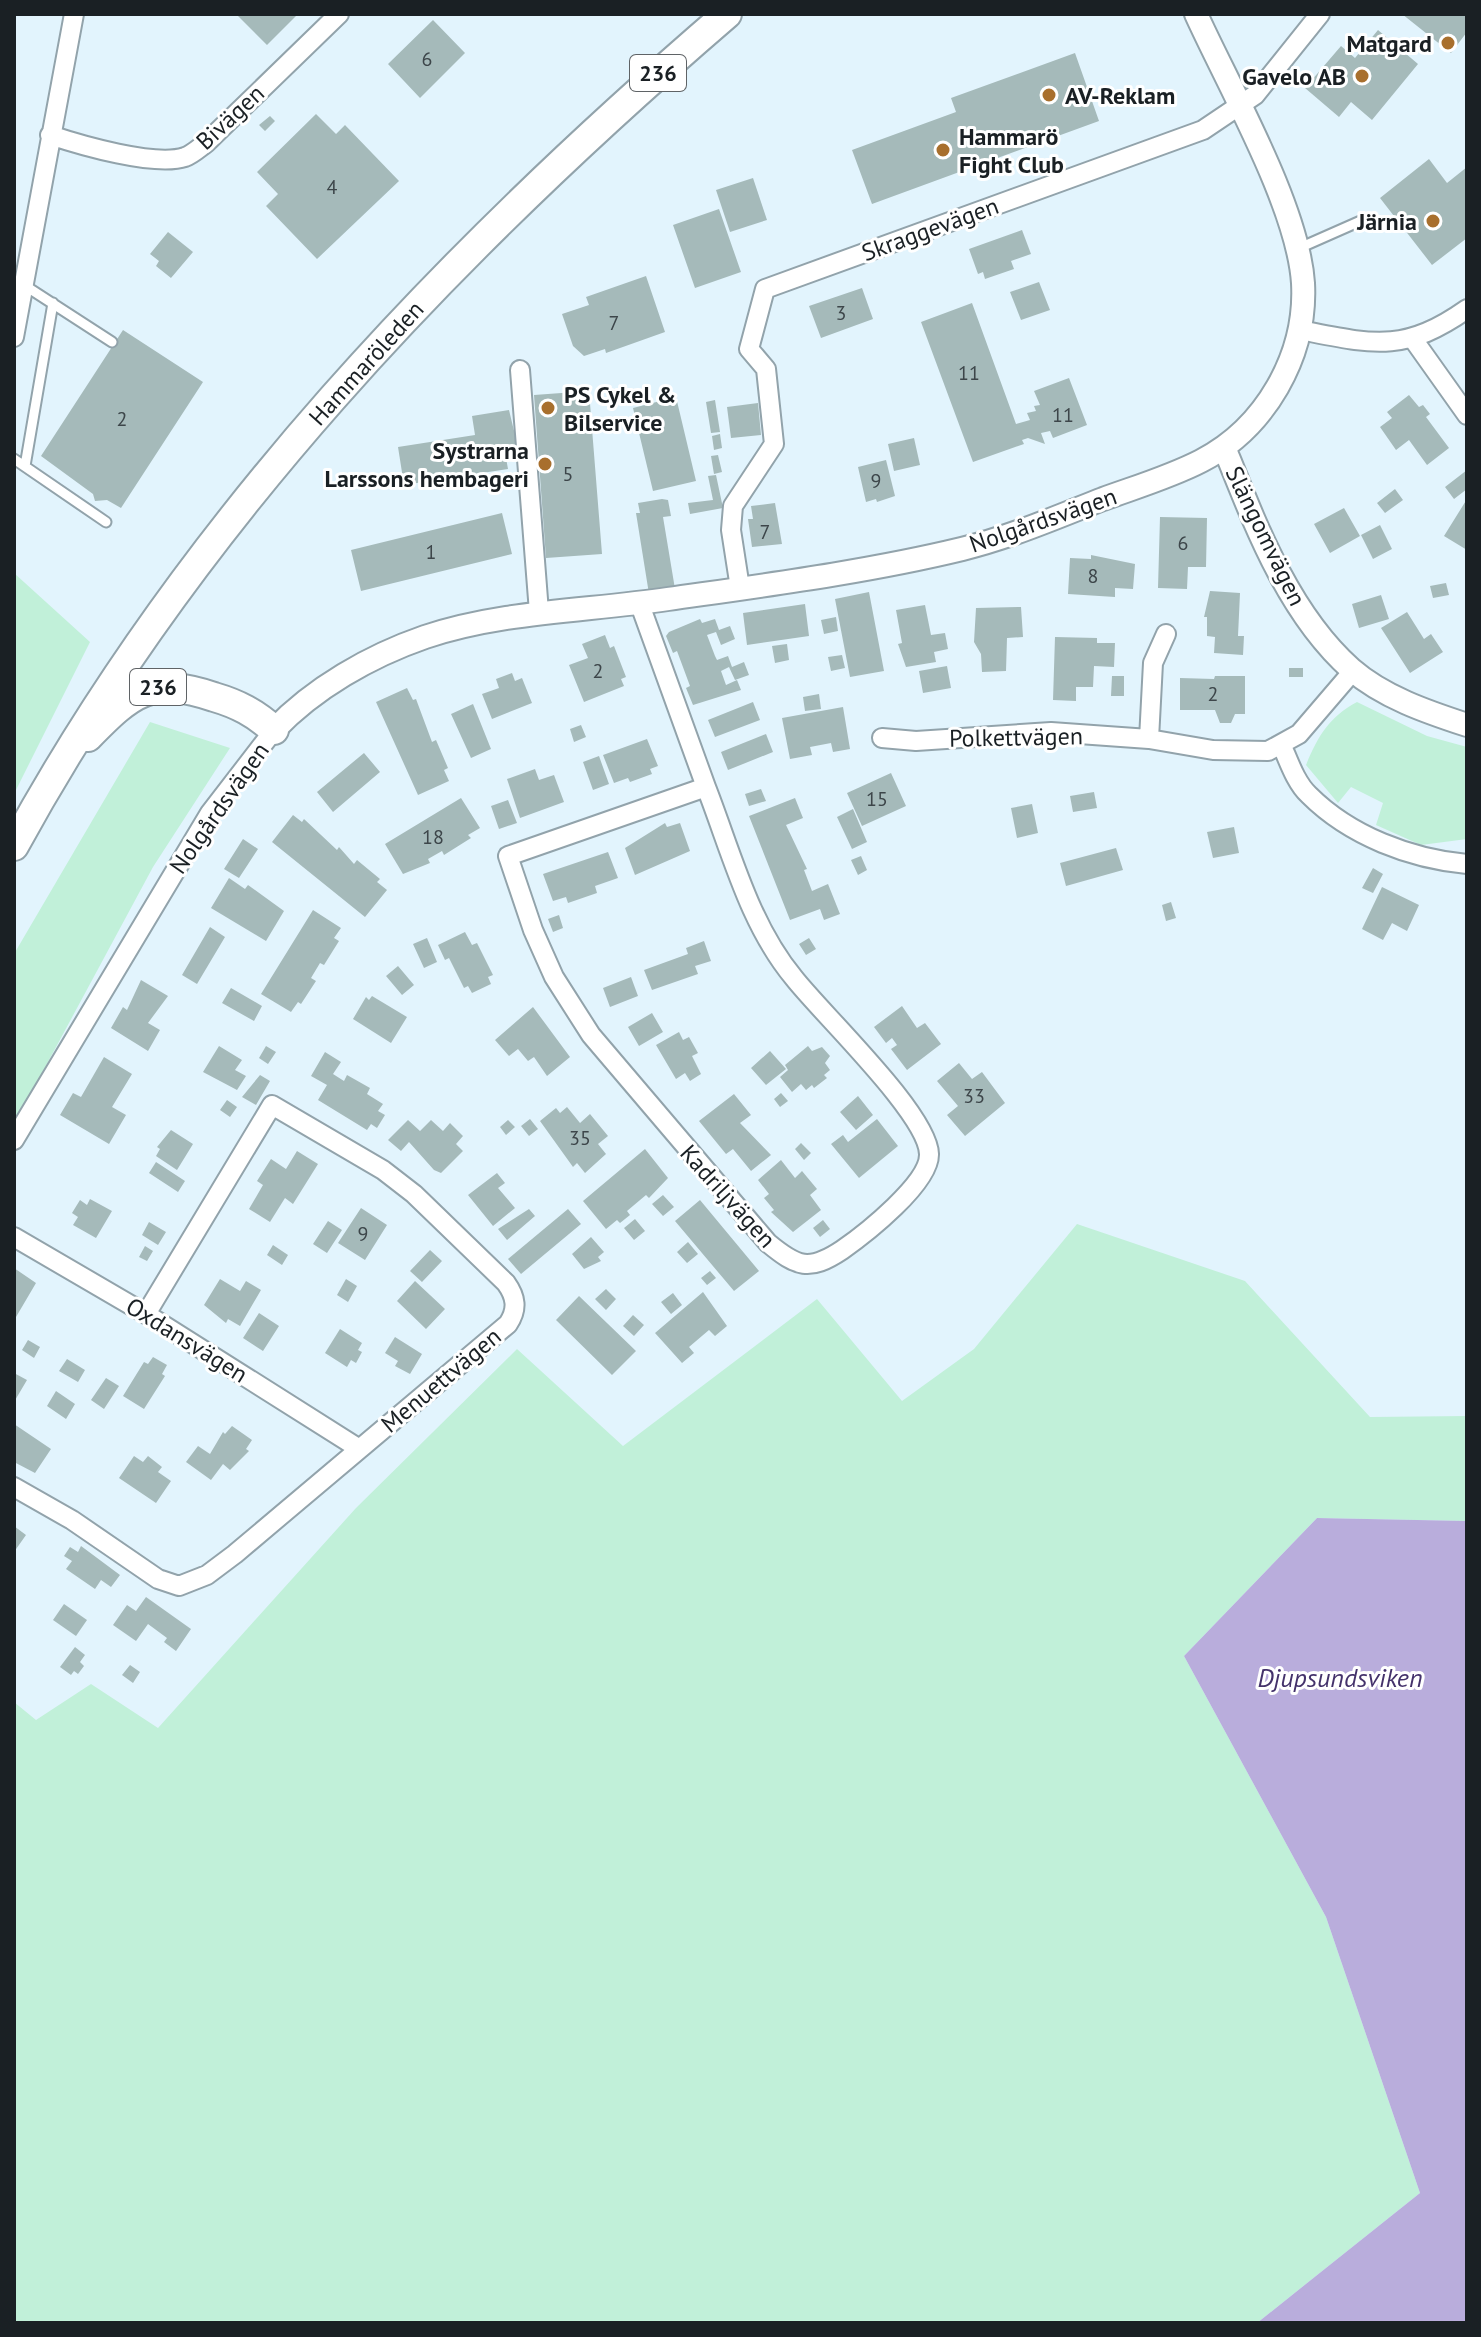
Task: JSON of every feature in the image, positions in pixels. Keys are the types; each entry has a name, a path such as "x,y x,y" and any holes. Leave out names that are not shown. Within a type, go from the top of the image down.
{"main road":[{"name":"Hammaröleden","path":"14,846 105,692 189,574 326,404 397,325 507,214 727,14"},
{"name":"236","path":"59,766 127,702 144,691 165,685 184,687 239,705 274,730"}],"street":[{"path":"14,337 74,14"},
{"name":"Bivägen","path":"50,135 114,153 165,158 187,156 206,143 339,14"},
{"path":"1196,14 1280,197 1297,249 1303,298 1300,330 1377,342 1413,339 1444,325 1467,309"},
{"name":"Skraggevägen","path":"740,588 731,530 733,506 774,444 766,369 749,349 765,289 1203,130 1239,109 1255,95 1320,14"},
{"name":"Nolgårdsvägen","path":"14,1140 210,813 274,730 322,690 403,645 429,636 539,612 740,588 963,548 1022,531 1174,473 1224,447 1245,429 1275,393 1290,363 1300,330"},
{"path":"1413,339 1467,415"},
{"path":"520,370 539,612"},
{"name":"Slängomvägen","path":"1224,447 1264,539 1304,614 1353,671 1410,705 1467,725"},
{"name":"Kadriljvägen","path":"639,602 761,931 794,979 879,1076 927,1141 929,1164 918,1184 847,1246 815,1265 795,1263 768,1243 607,1058 554,977 533,930 508,856 706,787"},
{"path":"1149,739 1153,663 1166,634"},
{"path":"1353,671 1299,734 1282,746 1307,794 1344,824 1411,854 1467,864"},
{"name":"Polkettvägen","path":"882,738 916,741 1051,732 1149,739 1213,750 1268,751 1282,746"},
{"name":"Menuettvägen","path":"14,1487 72,1520 158,1579 179,1586 194,1582 217,1568 508,1324 515,1313 515,1301 506,1283 414,1194 383,1170 272,1105 146,1314"},
{"name":"Oxdansvägen","path":"14,1237 146,1314 358,1448"}],"lane":[{"path":"1297,249 1365,219"},
{"path":"24,285 112,342"},
{"path":"25,466 53,303"},
{"path":"14,459 106,522"}],"green space":[{"path":"14,573 90,642 14,794"},
{"path":"1357,702 1427,736 1467,747 1467,839 1421,845 1376,825 1383,803 1351,787 1338,803 1306,765 1326,728"},
{"path":"150,722 230,748 153,867 14,1125 14,954"},
{"path":"1077,1224 1245,1281 1370,1417 1467,1416 1467,1521 1317,1518 1184,1656 1326,1917 1420,2193 1257,2323 14,2323 14,1702 36,1720 91,1684 158,1728 356,1508 517,1349 623,1446 817,1299 902,1401 974,1349"}],"water":[{"name":"Djupsundsviken","path":"1317,1518 1467,1521 1467,2323 1257,2323 1420,2193 1326,1917 1184,1656"}],"building":[{"path":"236,14 298,14 267,45"},
{"name":"Matgard","path":"1402,14 1467,14 1467,32 1451,53"},
{"path":"433,20 465,53 420,98 388,64"},
{"name":"Gavelo AB","path":"1378,30 1418,64 1372,120 1351,102 1339,117 1305,88 1341,46 1355,58"},
{"path":"1075,53 1099,121 872,204 852,150 956,112 951,98"},
{"path":"316,114 336,134 345,125 399,181 317,259 266,206 278,194 257,172"},
{"path":"270,116 275,121 265,131 259,125"},
{"path":"1429,159 1447,183 1467,167 1467,238 1432,265 1380,198"},
{"path":"753,178 767,220 730,232 716,190"},
{"path":"719,209 741,272 695,288 673,225"},
{"path":"1022,230 1031,254 1011,261 1014,269 985,279 983,272 978,274 969,249"},
{"path":"168,232 193,252 171,278 156,266 159,261 150,254"},
{"path":"646,276 665,332 606,353 605,349 584,356 573,346 562,314 589,305 586,297"},
{"path":"1039,282 1050,310 1021,320 1010,292"},
{"path":"862,288 873,319 821,338 809,306"},
{"path":"972,303 1016,424 1030,420 1027,413 1036,411 1034,406 1040,405 1034,391 1069,378 1087,425 1053,438 1050,431 1041,433 1045,444 1028,438 1022,440 1024,444 973,462 921,322"},
{"path":"123,330 203,382 121,508 107,500 95,501 93,494 41,456"},
{"path":"589,391 602,554 546,558 534,395"},
{"path":"1409,395 1430,414 1426,417 1449,448 1427,465 1409,440 1396,450 1380,427 1392,418 1387,412"},
{"path":"676,397 696,481 653,491 633,408"},
{"path":"715,400 720,432 711,433 706,402"},
{"path":"758,403 761,435 731,438 727,407"},
{"path":"509,410 520,456 506,458 508,469 404,485 398,447 475,435 472,416"},
{"path":"720,434 722,448 714,450 712,436"},
{"path":"914,438 920,465 894,471 888,444"},
{"path":"718,455 722,472 714,474 711,456"},
{"path":"886,460 895,496 866,502 858,467"},
{"path":"1467,470 1467,489 1454,499 1445,487"},
{"path":"716,475 723,508 690,514 688,503 713,500 708,476"},
{"path":"1395,489 1403,500 1385,513 1377,503"},
{"path":"1467,499 1467,550 1444,536"},
{"path":"668,500 671,516 663,517 675,589 649,594 636,513 640,513 638,503"},
{"path":"775,503 782,544 752,547 748,519 753,519 751,506"},
{"path":"1344,508 1360,536 1330,553 1314,524"},
{"path":"502,513 512,554 361,591 351,550"},
{"path":"1160,517 1207,518 1206,567 1188,567 1187,589 1158,588"},
{"path":"1380,525 1392,549 1373,559 1361,535"},
{"path":"1091,555 1135,564 1133,589 1115,588 1115,597 1068,594 1070,558 1091,559"},
{"path":"1446,583 1449,595 1433,598 1430,586"},
{"path":"1210,591 1240,593 1238,636 1244,636 1243,655 1214,653 1215,637 1207,636 1207,617 1204,617"},
{"path":"869,592 884,671 850,677 835,599"},
{"path":"1381,595 1389,619 1359,628 1352,604"},
{"path":"805,604 809,636 747,645 743,613"},
{"path":"925,605 931,635 945,633 948,649 934,652 936,662 906,667 898,644 902,643 896,610"},
{"path":"1021,607 1023,637 1007,638 1006,671 982,672 981,654 974,642 976,608"},
{"path":"1407,612 1424,639 1431,634 1443,652 1410,673 1381,628"},
{"path":"836,617 838,631 824,634 821,620"},
{"path":"700,619 702,623 715,619 719,630 730,626 735,639 721,645 716,632 707,635 715,656 717,660 728,656 732,667 744,662 749,675 735,680 729,667 721,671 726,685 737,680 741,690 693,705 686,688 690,686 677,651 673,653 666,636"},
{"path":"605,635 610,648 614,646 626,677 621,679 624,686 584,702 569,665 588,658 582,644"},
{"path":"1055,637 1097,638 1097,643 1115,643 1114,667 1094,666 1093,687 1076,687 1076,701 1053,700"},
{"path":"787,644 789,660 775,663 772,646"},
{"path":"842,655 845,668 831,671 828,657"},
{"path":"947,666 951,688 923,693 919,671"},
{"path":"1289,668 1303,668 1303,677 1289,677"},
{"path":"512,673 515,681 522,678 532,703 492,719 482,694 499,688 496,679"},
{"path":"1112,676 1124,676 1124,696 1111,696"},
{"path":"1215,676 1245,676 1245,714 1235,714 1231,723 1220,723 1215,710 1180,710 1180,678 1214,679"},
{"path":"407,688 413,700 416,699 432,742 436,740 448,768 444,770 449,781 418,795 376,702"},
{"path":"819,694 821,709 805,711 803,697"},
{"path":"753,702 760,720 715,737 708,720"},
{"path":"473,704 491,749 471,758 451,714"},
{"path":"843,707 850,749 833,752 831,743 810,747 812,755 790,759 782,718"},
{"path":"581,725 586,737 574,742 570,729"},
{"path":"766,734 773,752 728,770 721,752"},
{"path":"647,739 658,766 650,769 652,774 630,782 628,778 614,783 603,755"},
{"path":"364,753 380,772 333,812 317,792"},
{"path":"599,756 609,784 593,790 583,762"},
{"path":"535,769 539,780 554,775 564,802 520,818 507,779"},
{"path":"891,773 906,806 862,826 847,793"},
{"path":"761,789 766,801 749,806 745,794"},
{"path":"1094,792 1097,808 1073,812 1070,796"},
{"path":"461,798 480,828 468,835 471,838 444,855 442,851 428,859 430,863 403,874 385,844"},
{"path":"795,798 803,818 786,825 807,869 804,870 812,891 828,884 840,914 824,920 820,909 790,920 749,816"},
{"path":"508,800 517,823 499,829 491,806"},
{"path":"1032,804 1038,833 1017,838 1011,808"},
{"path":"853,809 867,842 852,849 837,817"},
{"path":"293,815 302,822 304,819 337,850 339,847 354,864 357,860 380,879 377,882 387,890 365,917 272,842"},
{"path":"665,823 667,827 680,823 690,851 635,875 625,848"},
{"path":"1234,827 1239,853 1213,858 1207,832"},
{"path":"243,839 258,849 239,878 224,869"},
{"path":"1116,848 1123,870 1066,886 1060,863"},
{"path":"608,852 618,878 595,886 597,893 568,903 566,897 553,901 543,874"},
{"path":"861,856 867,870 858,875 851,860"},
{"path":"1373,868 1383,874 1373,893 1362,888"},
{"path":"229,878 245,889 248,885 284,911 266,941 211,908"},
{"path":"1382,887 1419,905 1407,931 1392,923 1383,940 1362,929"},
{"path":"1171,902 1176,918 1166,921 1162,905"},
{"path":"313,910 341,928 334,938 339,941 324,965 320,963 311,978 316,981 301,1004 298,1002 291,1012 261,994"},
{"path":"559,915 563,928 553,932 548,919"},
{"path":"210,927 225,937 197,984 182,975"},
{"path":"465,932 472,945 477,943 493,975 488,977 491,984 472,993 468,986 464,988 449,958 445,960 438,945"},
{"path":"427,938 437,962 424,968 413,944"},
{"path":"809,938 816,949 806,955 799,944"},
{"path":"704,941 711,961 695,966 698,974 652,990 644,970 688,954 686,948"},
{"path":"398,966 414,985 402,995 386,976"},
{"path":"631,977 638,996 610,1007 603,988"},
{"path":"141,980 168,996 148,1023 160,1030 148,1051 111,1028 123,1007 127,1010"},
{"path":"231,988 262,1006 254,1021 222,1003"},
{"path":"372,996 407,1017 391,1043 353,1019 366,997 369,1000"},
{"path":"902,1006 917,1028 925,1023 941,1044 907,1070 891,1049 897,1045 892,1038 886,1043 874,1027"},
{"path":"533,1007 570,1057 547,1076 534,1057 528,1061 518,1049 509,1056 495,1040"},
{"path":"652,1013 663,1032 639,1046 628,1027"},
{"path":"679,1032 683,1040 689,1037 698,1053 692,1056 701,1074 690,1081 685,1073 676,1079 656,1045"},
{"path":"219,1046 242,1060 235,1070 246,1076 237,1090 203,1072"},
{"path":"266,1046 276,1052 268,1064 259,1058"},
{"path":"808,1046 812,1051 822,1047 830,1056 825,1063 830,1070 824,1075 827,1078 814,1088 812,1085 806,1090 801,1084 792,1092 780,1077 788,1070 785,1065"},
{"path":"770,1051 786,1069 766,1085 751,1068"},
{"path":"325,1052 341,1062 333,1074 344,1081 347,1075 370,1088 367,1094 383,1104 378,1111 385,1115 377,1128 371,1124 367,1130 318,1100 327,1085 311,1076"},
{"path":"104,1057 132,1074 112,1107 126,1115 109,1144 60,1115 73,1093 81,1097"},
{"path":"959,1063 972,1079 982,1072 1005,1103 965,1136 947,1115 958,1106 937,1081"},
{"path":"260,1075 270,1081 256,1105 242,1097"},
{"path":"781,1093 788,1101 780,1107 774,1099"},
{"path":"734,1094 751,1115 740,1123 771,1155 751,1171 733,1149 726,1154 699,1121"},
{"path":"858,1096 873,1115 856,1130 840,1112"},
{"path":"227,1100 237,1107 230,1117 220,1110"},
{"path":"567,1107 580,1123 590,1114 608,1136 598,1144 606,1154 585,1173 577,1163 573,1167 540,1121 556,1108 560,1113"},
{"path":"530,1119 538,1129 529,1136 521,1126"},
{"path":"877,1119 898,1146 859,1178 831,1144 843,1135 848,1142"},
{"path":"408,1120 420,1131 431,1120 443,1131 450,1123 463,1136 456,1144 463,1151 441,1173 434,1170 409,1142 401,1151 388,1140"},
{"path":"508,1120 515,1127 506,1135 500,1127"},
{"path":"171,1130 193,1144 177,1170 156,1156 160,1149 157,1147"},
{"path":"801,1143 811,1153 804,1160 795,1149"},
{"path":"645,1149 668,1178 649,1198 646,1195 627,1211 630,1215 606,1229 583,1201"},
{"path":"297,1151 318,1164 293,1204 285,1198 270,1222 249,1209 263,1185 257,1181 271,1159 286,1169"},
{"path":"781,1160 795,1178 802,1171 817,1189 810,1195 821,1210 793,1232 771,1212 774,1210 764,1198 769,1194 758,1180"},
{"path":"156,1162 185,1181 178,1192 149,1173"},
{"path":"497,1173 505,1183 498,1188 515,1208 493,1226 468,1195"},
{"path":"663,1195 674,1207 663,1216 652,1204"},
{"path":"90,1199 112,1211 96,1238 73,1225 78,1217 72,1213 80,1200 87,1205"},
{"path":"700,1200 759,1271 734,1291 675,1221"},
{"path":"361,1208 387,1225 365,1260 338,1243"},
{"path":"529,1209 535,1216 507,1240 498,1229"},
{"path":"568,1209 581,1224 521,1274 508,1259"},
{"path":"635,1219 645,1231 634,1240 624,1228"},
{"path":"823,1220 830,1229 820,1237 813,1228"},
{"path":"328,1221 342,1230 327,1253 313,1244"},
{"path":"149,1222 166,1232 158,1245 142,1235"},
{"path":"591,1237 604,1252 598,1257 601,1261 584,1269 572,1254"},
{"path":"688,1242 698,1254 687,1263 677,1252"},
{"path":"273,1245 288,1255 282,1265 267,1255"},
{"path":"145,1246 153,1251 147,1261 139,1257"},
{"path":"430,1250 442,1261 422,1282 410,1271"},
{"path":"14,1268 36,1283 16,1317 14,1316"},
{"path":"710,1271 716,1278 707,1285 701,1278"},
{"path":"220,1279 240,1291 246,1281 261,1290 240,1326 228,1319 226,1323 204,1305"},
{"path":"346,1279 357,1286 348,1302 337,1295"},
{"path":"415,1281 445,1309 426,1329 397,1301"},
{"path":"606,1289 616,1299 606,1310 595,1299"},
{"path":"703,1292 727,1326 715,1336 709,1330 689,1347 694,1353 682,1363 655,1333"},
{"path":"673,1293 682,1305 671,1314 661,1302"},
{"path":"579,1296 636,1351 612,1375 556,1320"},
{"path":"259,1313 279,1326 263,1351 243,1338"},
{"path":"633,1315 644,1325 634,1336 623,1326"},
{"path":"340,1329 362,1343 358,1350 362,1352 356,1363 351,1360 347,1367 325,1353"},
{"path":"395,1337 422,1354 410,1374 395,1366 398,1361 385,1353"},
{"path":"28,1340 40,1347 34,1358 22,1350"},
{"path":"153,1357 167,1365 162,1374 165,1376 144,1409 123,1396 144,1362 148,1364"},
{"path":"67,1359 85,1370 78,1382 59,1371"},
{"path":"14,1373 27,1380 14,1402"},
{"path":"106,1378 119,1386 104,1409 91,1400"},
{"path":"56,1391 75,1404 66,1419 47,1406"},
{"path":"14,1424 51,1449 35,1473 14,1462"},
{"path":"232,1426 252,1440 246,1449 249,1451 230,1470 223,1464 211,1480 186,1462 198,1446 210,1454 223,1432 225,1434"},
{"path":"134,1456 143,1462 148,1456 162,1467 158,1472 171,1481 156,1503 119,1478"},
{"path":"14,1526 26,1535 14,1552"},
{"path":"81,1546 120,1575 111,1587 101,1580 95,1589 66,1569 72,1561 64,1556 70,1547 78,1552"},
{"path":"146,1597 191,1629 176,1651 164,1642 167,1638 148,1624 136,1641 113,1625 127,1605 136,1611"},
{"path":"64,1604 87,1620 76,1636 53,1620"},
{"path":"75,1647 85,1655 80,1662 84,1666 78,1674 74,1671 71,1675 60,1667"},
{"path":"130,1665 140,1672 133,1683 122,1675"}],"place":[{"name":"Matgard","path":"1448,43"},
{"name":"Gavelo AB","path":"1362,76"},
{"name":"AV-Reklam","path":"1049,95"},
{"name":"Hammarö Fight Club","path":"943,150"},
{"name":"Järnia","path":"1433,221"},
{"name":"PS Cykel & Bilservice","path":"548,408"},
{"name":"Systrarna Larssons hembageri","path":"545,464"}]}
